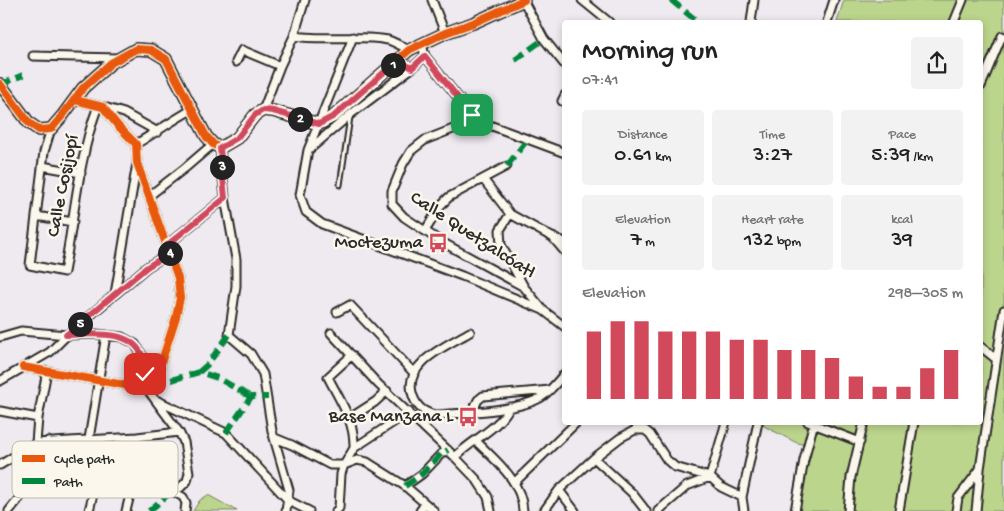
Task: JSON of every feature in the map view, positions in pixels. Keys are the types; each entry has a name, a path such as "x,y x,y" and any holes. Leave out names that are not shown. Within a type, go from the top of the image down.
{"street":[{"path":"149,196 217,146 237,138 255,115 263,110 294,36 305,0"},
{"path":"432,0 445,33"},
{"path":"263,110 319,124 334,116 409,50 524,0 544,39 562,61"},
{"path":"582,0 607,20"},
{"path":"751,20 754,0"},
{"path":"828,20 834,0"},
{"path":"955,20 963,0"},
{"path":"983,81 1003,34"},
{"path":"294,36 304,38 353,37 389,40 409,50"},
{"path":"308,150 353,37"},
{"path":"422,44 425,56 476,120 562,152"},
{"path":"73,222 36,216 44,152 51,129 83,88 119,58 136,49 151,50 166,58 206,136 217,146 236,259 236,286 229,335 250,354 263,374 272,431 289,490 286,511"},
{"path":"236,62 242,50 280,66"},
{"path":"33,56 119,58"},
{"path":"308,150 425,56"},
{"path":"398,60 412,68"},
{"path":"0,84 29,123 39,130 51,129"},
{"path":"75,100 124,113 158,132"},
{"path":"100,107 136,144 137,163 115,294"},
{"name":"Calle Cosijopí","path":"36,216 30,264 64,272 81,173 93,119 100,107"},
{"path":"136,144 192,109"},
{"name":"Calle Quetzalcóatl","path":"476,120 425,140 411,151 403,164 392,191 392,204 404,217 425,231 524,287 543,310"},
{"name":"Calle Quetzalcóatl","path":"308,150 300,196 306,212 322,224 462,276 543,310"},
{"path":"24,367 147,389 154,385 170,338 180,298 178,278 137,163"},
{"path":"42,166 81,173"},
{"path":"425,231 441,205 449,198 507,166"},
{"path":"483,179 510,214 562,241"},
{"path":"167,245 225,198"},
{"path":"510,214 500,230 501,245 524,287"},
{"path":"552,237 562,249"},
{"path":"0,382 50,352 66,335 147,267 170,253"},
{"path":"338,312 350,305 413,372"},
{"path":"543,310 562,325"},
{"path":"976,511 980,470 1004,310"},
{"path":"0,337 21,332 106,335 122,336 135,344 142,355 147,389 179,432 184,442 189,473 187,481 178,489"},
{"path":"470,332 426,359 413,372 412,394 418,407 426,412 435,415 472,412 510,407 534,401 550,390 562,376"},
{"path":"331,333 378,384 477,480 488,497 491,511"},
{"path":"89,439 97,380 106,335"},
{"path":"983,349 996,359"},
{"path":"352,355 328,377 350,418 354,448"},
{"path":"36,441 38,418 47,371"},
{"path":"472,412 478,400 483,396 550,390"},
{"path":"350,418 375,402 387,391"},
{"path":"156,400 226,433 289,500 309,511"},
{"path":"455,457 501,420 510,407"},
{"path":"0,411 38,418"},
{"path":"336,511 339,508 341,474 354,448 409,412"},
{"path":"420,423 435,415"},
{"path":"515,482 574,425"},
{"path":"710,477 725,425"},
{"path":"744,511 742,497 757,425"},
{"path":"794,511 812,425"},
{"path":"817,425 860,442"},
{"path":"848,511 851,478 863,425"},
{"path":"899,511 913,425"},
{"path":"544,511 559,490 594,458 620,438 635,430 645,430 650,434 667,460 675,467 710,477 721,486 742,497"},
{"path":"48,441 137,437 179,432"},
{"path":"137,437 137,441"},
{"path":"275,438 330,464 344,465 358,460 367,462 405,486 434,511"},
{"path":"476,441 515,482 523,502 523,511"},
{"path":"405,486 422,474 441,454 448,450"},
{"path":"1,464 12,457"},
{"path":"594,458 632,493 646,511"},
{"path":"956,511 958,498 980,470"},
{"path":"658,511 688,486 710,477"},
{"path":"559,490 575,511"},
{"path":"178,495 183,497 186,503 185,511"},
{"path":"9,511 19,498"},
{"path":"89,511 92,498"},
{"path":"126,511 129,498"},
{"path":"420,511 425,504"}],"lane":[{"path":"340,185 351,114"}],"green space":[{"path":"844,0 1004,0 1004,511 800,511 803,483 811,455 811,447 795,442 764,426 983,425 983,20 838,20"},
{"path":"208,495 237,511 193,511 200,500"}],"marked path":[{"path":"671,0 696,20"},
{"path":"515,60 544,39"},
{"path":"0,85 23,75"},
{"path":"507,166 527,140"},
{"path":"199,372 207,365 229,335"},
{"path":"154,385 199,372 218,378 251,397"},
{"path":"226,433 251,397 268,397"},
{"path":"405,486 422,474 441,454 448,450"},
{"path":"149,511 164,498"}],"cycle path":[{"path":"0,84 29,123 39,130 51,129 83,88 111,63 136,49 151,50 166,59 206,136 213,144 220,148 237,138 255,115 263,110 319,124 334,116 409,50 524,0"},
{"path":"23,367 147,389 154,385 176,317 180,298 178,278 137,163 136,144 103,107 75,100"}],"place":[{"name":"Moctezuma","path":"438,243"},
{"name":"Base Manzana L","path":"468,417"}],"route":[{"path":"145,374 142,355 135,344 122,336 96,334 66,335 147,267 170,253 167,245 225,198 220,148 237,138 255,115 263,110 273,111 319,124 334,116 398,60 412,68 425,56 472,115"}]}
